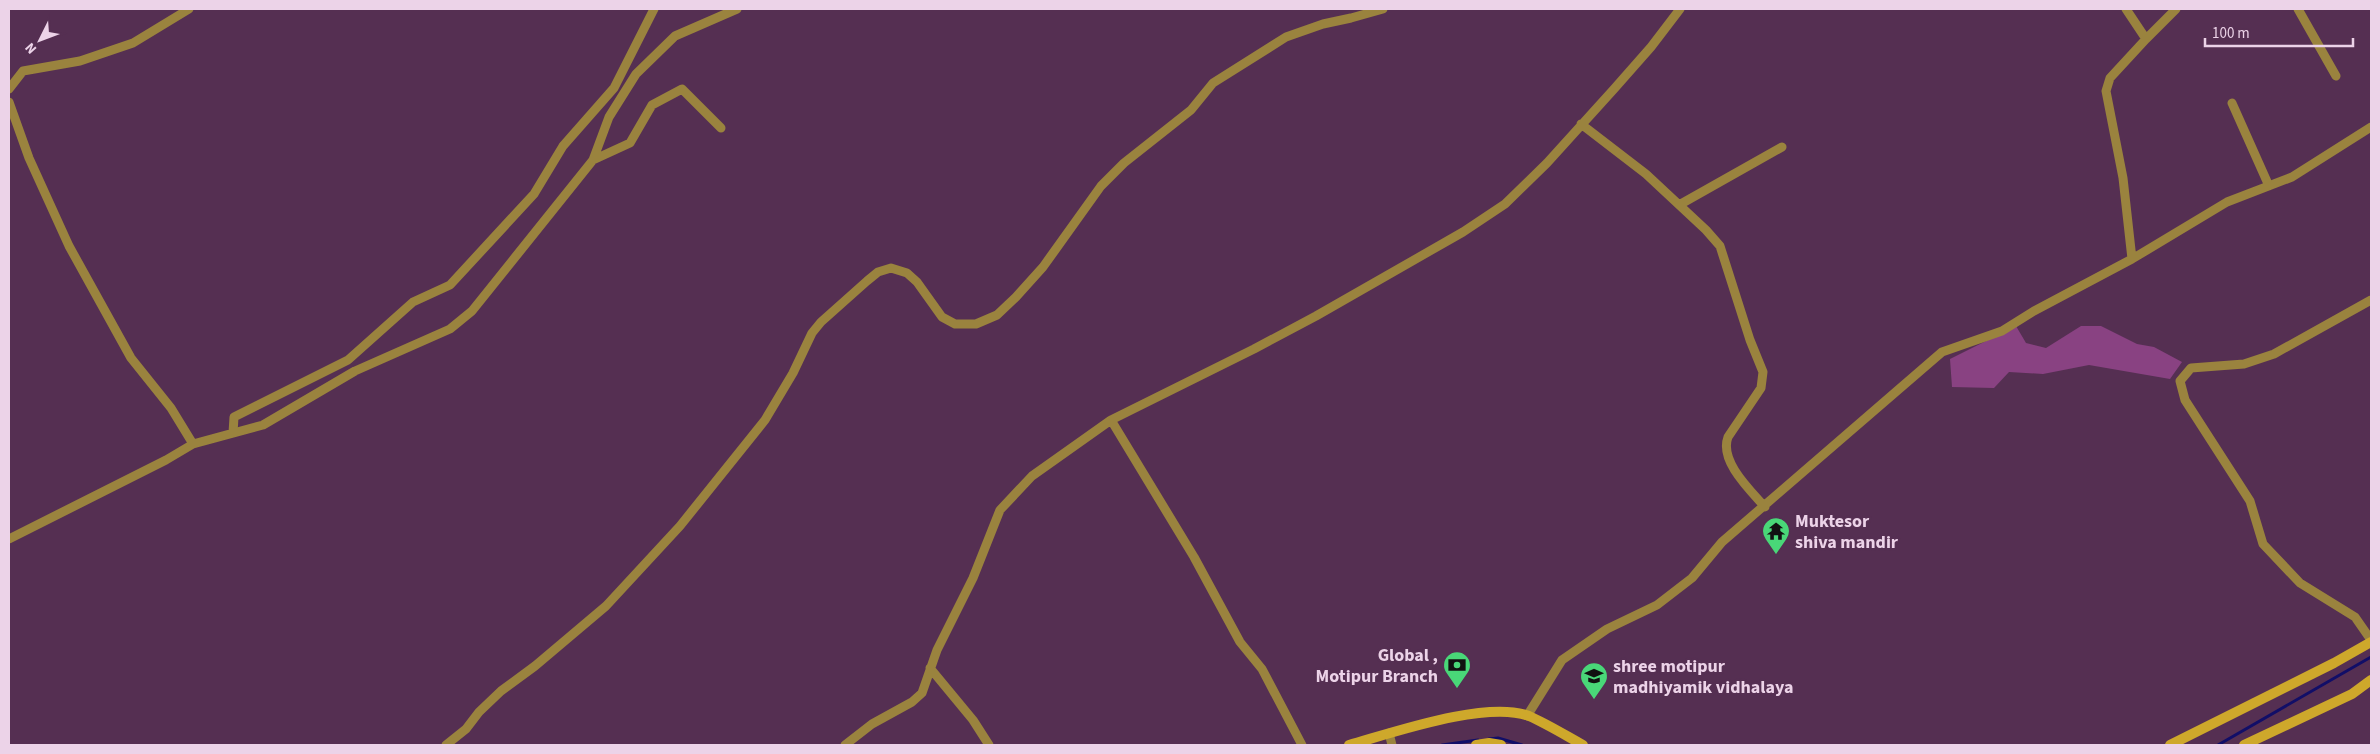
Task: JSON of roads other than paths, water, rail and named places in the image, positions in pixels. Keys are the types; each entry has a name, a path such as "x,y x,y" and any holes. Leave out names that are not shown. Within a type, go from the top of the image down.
{"main road":[{"path":"2170,745 2334,663 2371,641"},
{"path":"2244,745 2352,694 2371,680"},
{"path":"1348,745 1447,718 1498,712 1527,716 1583,745"},
{"path":"1476,745 1490,743 1501,745"}],"street":[{"path":"9,89 23,71 80,61 133,43 189,9"},
{"path":"233,433 234,417 348,360 413,302 450,285 534,194 563,146 614,88 654,9"},
{"path":"9,539 166,460 193,444 263,425 355,371 450,329 472,311 593,160 609,117 636,74 675,36 737,9"},
{"path":"446,745 466,729 501,691 535,666 606,606 658,547 680,526 765,420 793,374 812,333 821,322 878,272 891,268 907,274 917,282 942,317 955,324 976,324 996,315 1016,298 1043,267 1101,186 1124,163 1191,110 1213,83 1286,37 1323,24 1384,9"},
{"path":"845,745 872,724 912,702 922,693 937,650 973,578 1000,510 1032,476 1111,420 1254,349 1463,232 1505,204 1547,163 1651,47 1680,9"},
{"path":"2126,9 2146,39"},
{"path":"2132,259 2123,178 2106,91 2110,78 2176,9"},
{"path":"2298,9 2336,76"},
{"path":"593,160 630,143 652,105 682,89 721,128"},
{"path":"9,102 29,158 69,246 131,358 171,408 193,444"},
{"path":"2232,103 2269,186"},
{"path":"1581,124 1646,174 1706,230 1720,246 1750,340 1763,372 1761,388 1746,408 1725,445 1726,454 1735,469 1765,507"},
{"path":"1527,716 1562,660 1607,629 1657,605 1692,578 1722,542 1765,507 1942,352 2002,331 2034,311 2132,259 2227,202 2292,177 2371,127"},
{"path":"1679,205 1782,147"},
{"path":"2371,300 2274,354 2244,364 2191,368 2180,381 2185,400 2250,501 2263,544 2300,583 2355,617 2371,641"},
{"path":"1111,420 1194,557 1240,642 1262,668 1302,745"},
{"path":"930,668 973,720 989,745"},
{"path":"1389,733 1392,745"}],"waterway":[{"path":"2218,745 2371,657"},
{"path":"1489,739 1498,738 1522,745"},
{"path":"1442,745 1478,740"}],"place":[{"name":"Muktesor shiva mandir","path":"1776,555"},
{"name":"Global , Motipur Branch","path":"1457,689"},
{"name":"shree motipur madhiyamik vidhalaya","path":"1594,700"}]}
